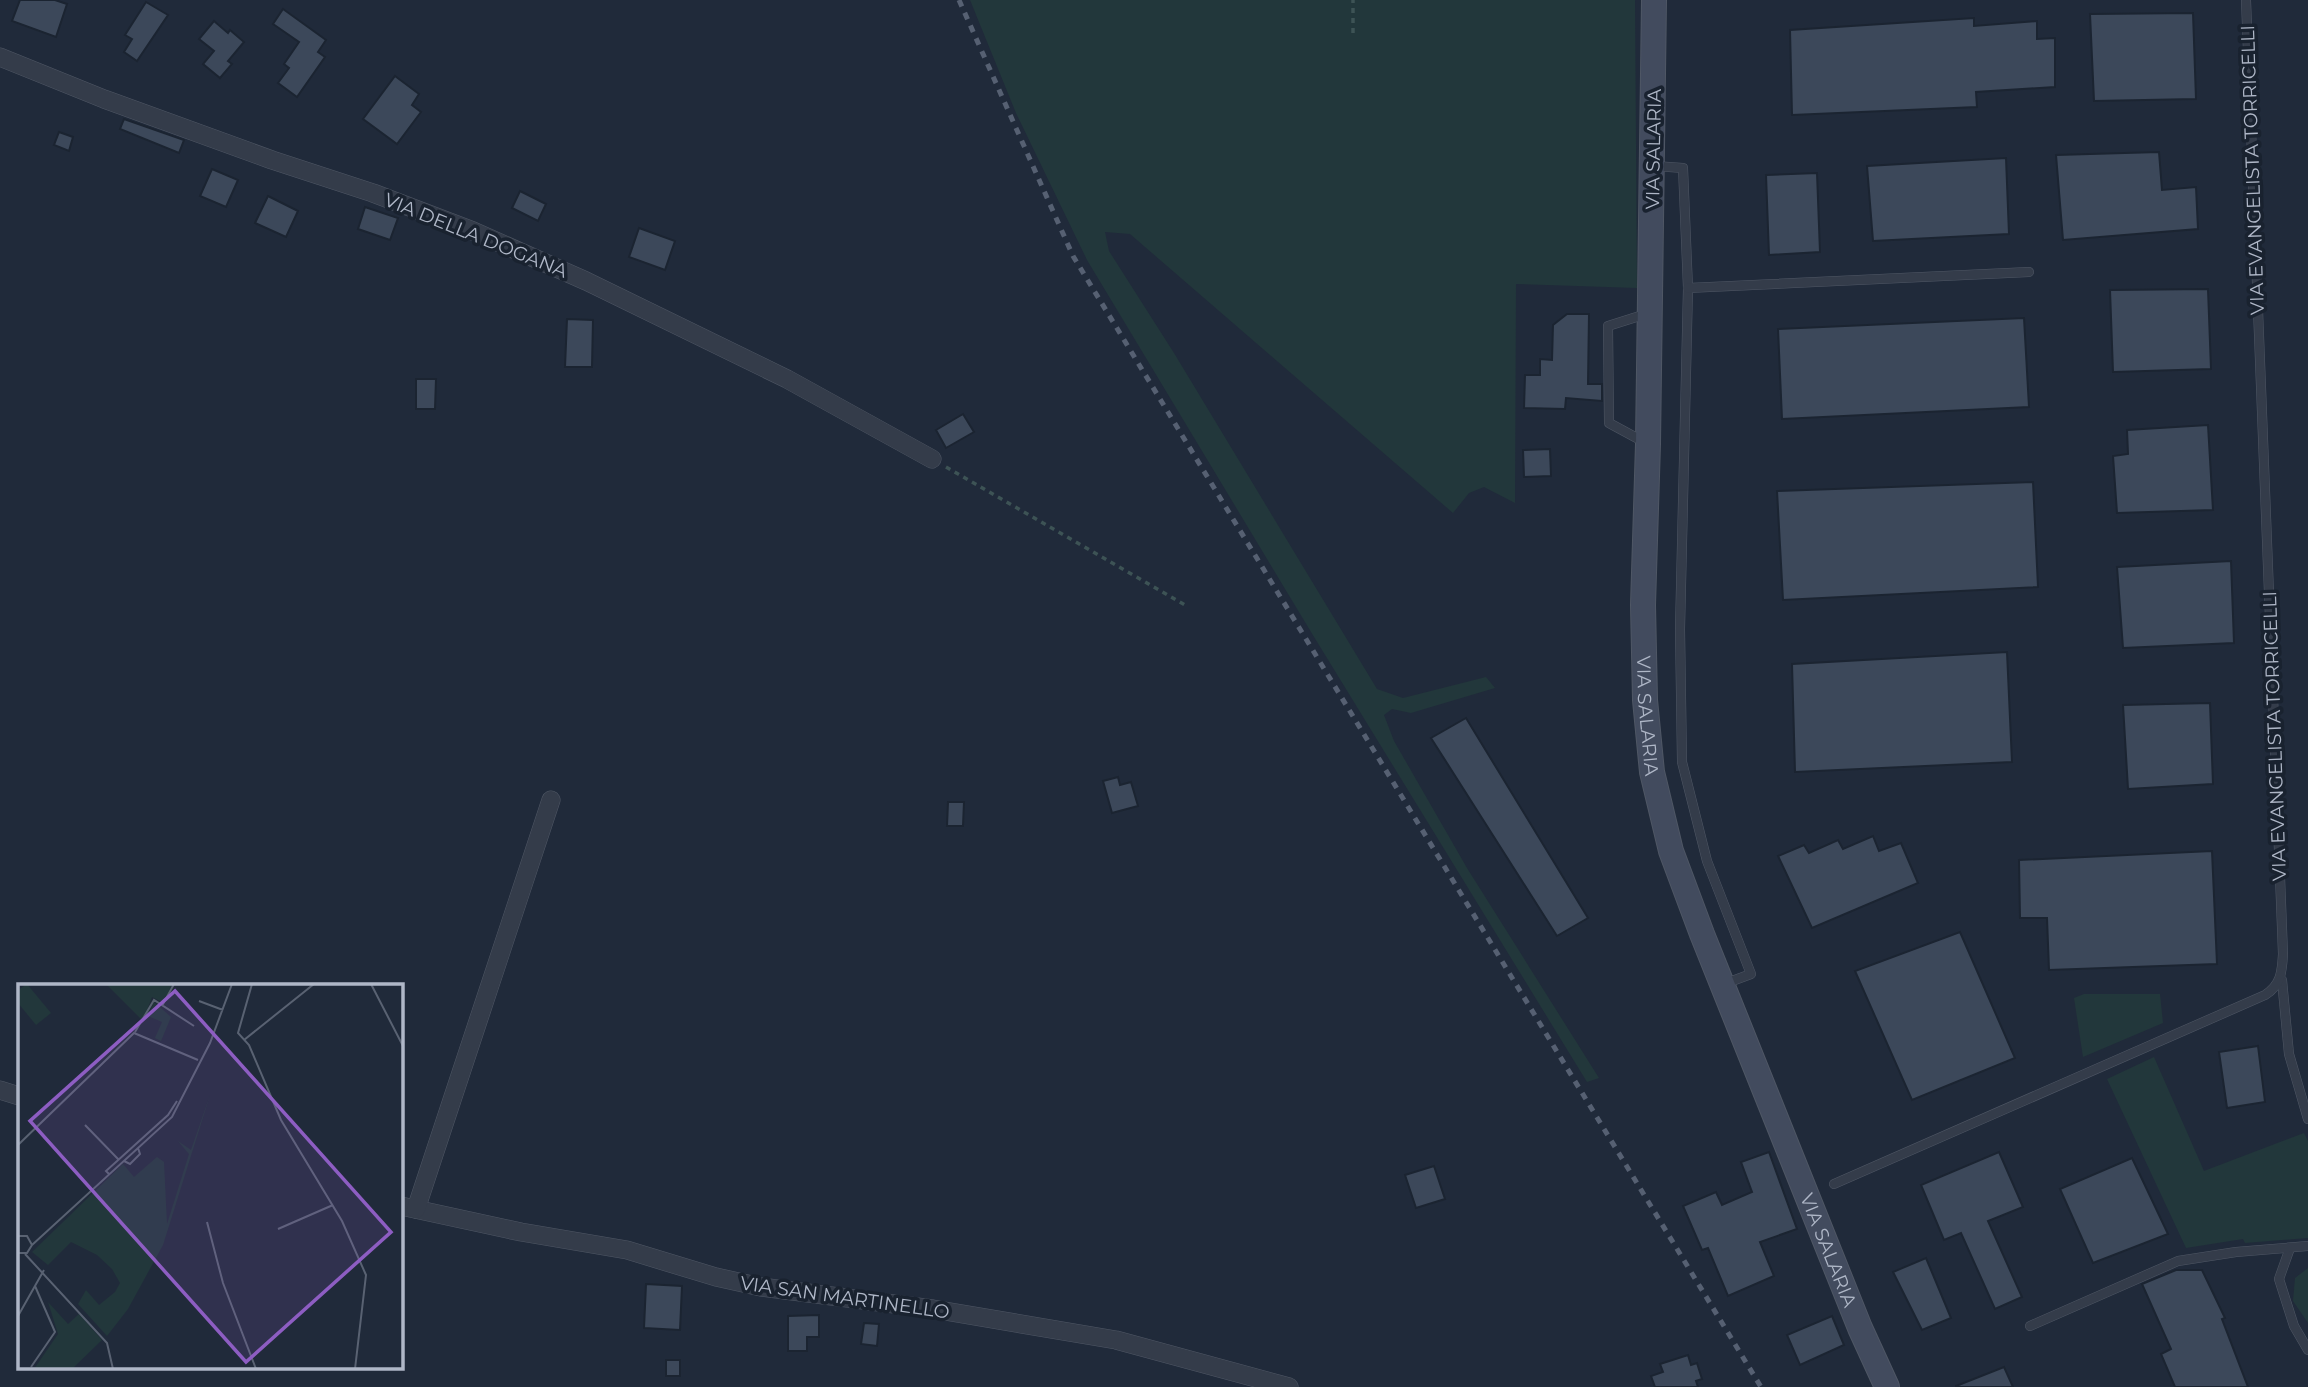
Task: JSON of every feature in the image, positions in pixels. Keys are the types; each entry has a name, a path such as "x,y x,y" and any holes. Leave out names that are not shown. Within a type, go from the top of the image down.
{"main road":[{"name":"VIA SALARIA","path":"1654,0 1643,605 1645,700 1652,772 1671,851 1860,1328 1887,1387"}],"street":[{"name":"VIA DELLA DOGANA","path":"0,57 104,99 272,160 402,203 496,240 787,379 932,459"},
{"path":"409,1208 551,800"},
{"path":"0,1090 18,1096"},
{"name":"VIA SAN MARTINELLO","path":"409,1208 521,1232 627,1250 723,1279 761,1287 933,1309 1116,1340 1289,1387"}],"lane":[{"name":"VIA EVANGELISTA TORRICELLI","path":"2246,0 2283,954 2281,974 2289,1054 2308,1119"},
{"path":"1653,165 1683,168 1688,288 1680,629 1682,762 1707,861 1751,974 1722,984"},
{"path":"1688,288 2029,272"},
{"path":"1648,444 1609,423 1608,326 1650,312"},
{"path":"1834,1184 2265,995 2278,985 2281,974"},
{"path":"2030,1326 2178,1261 2236,1252 2308,1246"},
{"path":"2290,1248 2278,1279 2294,1326 2308,1350"}],"path":[{"path":"1353,0 1353,33"},
{"path":"932,459 1185,605"}],"green space":[{"path":"970,0 1635,0 1637,288 1516,284 1515,503 1484,487 1469,493 1453,513 1130,234 1105,232 1109,251 1174,353 1377,689 1403,698 1486,677 1495,688 1411,713 1392,709 1384,715 1394,741 1467,868 1599,1078 1587,1082 1087,260 1016,113"},
{"path":"2084,994 2160,994 2163,1023 2083,1057 2074,998"},
{"path":"2154,1057 2204,1171 2304,1133 2308,1141 2308,1238 2245,1243 2243,1239 2186,1248 2107,1079"},
{"path":"2308,1268 2308,1323 2293,1301 2295,1278"}],"building":[{"path":"20,0 55,0 67,4 56,37 12,21"},
{"path":"146,2 168,15 137,61 124,52 132,39 125,35"},
{"path":"283,9 326,40 318,52 325,57 297,97 278,83 289,68 284,64 299,42 273,24"},
{"path":"2193,13 2196,99 2094,101 2090,14"},
{"path":"1974,18 1974,26 2037,21 2037,39 2055,38 2055,87 1976,92 1977,107 1792,115 1790,30"},
{"path":"214,21 244,42 228,61 232,64 220,78 203,64 214,51 199,39"},
{"path":"395,76 419,94 412,105 421,112 397,144 363,119"},
{"path":"124,119 184,140 179,153 120,129"},
{"path":"59,132 73,137 69,151 54,145"},
{"path":"2159,152 2162,190 2196,187 2198,229 2063,240 2056,155"},
{"path":"2006,158 2009,234 1873,241 1867,166"},
{"path":"212,169 238,180 226,207 200,196"},
{"path":"1817,173 1820,252 1769,255 1766,175"},
{"path":"520,191 546,204 538,221 512,208"},
{"path":"268,196 298,211 286,237 255,223"},
{"path":"365,207 398,218 390,240 358,229"},
{"path":"639,228 675,241 665,270 629,257"},
{"path":"2208,289 2211,369 2113,372 2110,290"},
{"path":"1567,314 1589,314 1588,384 1602,384 1602,401 1566,398 1565,409 1524,408 1525,375 1540,375 1540,359 1552,360 1553,325"},
{"path":"2024,318 2029,407 1782,419 1778,329"},
{"path":"567,319 593,320 592,367 565,367"},
{"path":"416,379 436,379 435,409 416,409"},
{"path":"963,414 974,432 946,448 936,430"},
{"path":"2208,425 2213,510 2117,513 2113,456 2128,454 2127,430"},
{"path":"1550,449 1551,476 1524,477 1523,450"},
{"path":"2033,482 2038,587 1783,600 1777,491"},
{"path":"2231,561 2234,643 2123,648 2117,567"},
{"path":"2007,652 2012,762 1795,772 1792,664"},
{"path":"2210,703 2213,784 2128,789 2123,705"},
{"path":"1466,718 1588,918 1557,936 1431,738"},
{"path":"1118,777 1120,785 1131,782 1138,806 1112,813 1103,781"},
{"path":"948,802 964,802 963,826 947,826"},
{"path":"1873,836 1879,851 1901,843 1918,883 1812,928 1778,856 1804,845 1809,853 1838,840 1843,849"},
{"path":"2212,851 2217,964 2049,970 2047,918 2020,918 2019,860"},
{"path":"1960,932 2015,1058 1912,1100 1855,971"},
{"path":"2258,1046 2265,1102 2227,1108 2219,1052"},
{"path":"1769,1152 1797,1229 1760,1242 1774,1276 1728,1296 1708,1248 1702,1250 1683,1206 1716,1192 1722,1205 1752,1192 1741,1162"},
{"path":"1999,1152 2023,1207 1988,1221 2022,1297 1995,1309 1961,1233 1944,1240 1921,1185"},
{"path":"2132,1158 2168,1234 2093,1263 2060,1189"},
{"path":"1434,1166 1445,1199 1416,1208 1405,1175"},
{"path":"1926,1258 1951,1318 1922,1330 1893,1272"},
{"path":"2176,1270 2202,1270 2225,1318 2222,1319 2248,1387 2175,1387 2161,1354 2171,1349 2142,1284"},
{"path":"646,1284 682,1286 680,1330 644,1328"},
{"path":"819,1315 819,1337 807,1337 807,1351 788,1351 788,1316"},
{"path":"1832,1316 1844,1345 1800,1365 1787,1335"},
{"path":"864,1323 879,1324 877,1346 861,1344"},
{"path":"1688,1355 1691,1365 1697,1363 1702,1379 1696,1381 1698,1387 1655,1387 1651,1376 1663,1372 1660,1364"},
{"path":"666,1360 680,1360 680,1376 666,1376"},
{"path":"2004,1367 2013,1387 1956,1387 1956,1386"}],"railway":[{"path":"959,0 1073,256 1761,1387"}]}
